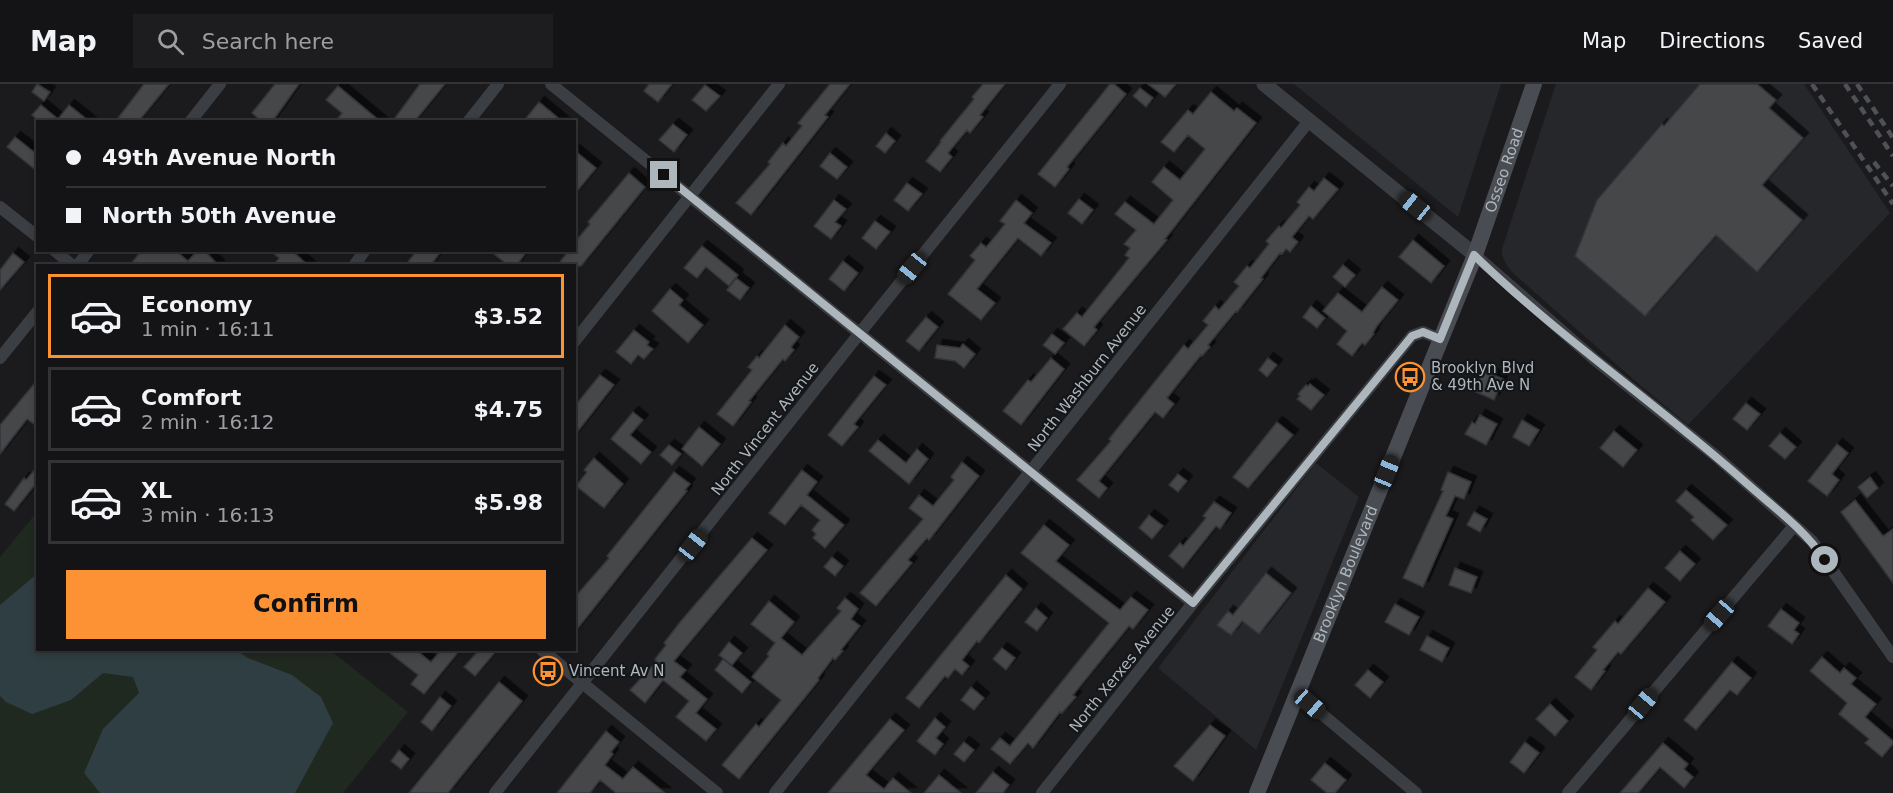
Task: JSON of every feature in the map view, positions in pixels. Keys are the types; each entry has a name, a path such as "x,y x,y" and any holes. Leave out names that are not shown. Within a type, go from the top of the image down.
{"main road":[{"name":"Osseo Road","path":"1474,255 1534,84"},
{"name":"Brooklyn Boulevard","path":"1257,793 1474,255"}],"street":[{"path":"192,120 220,84"},
{"path":"470,120 498,84"},
{"path":"551,84 1193,603"},
{"path":"576,339 779,84"},
{"name":"North Vincent Avenue","path":"495,793 1060,84"},
{"path":"1264,84 1717,457 1812,541 1893,657"},
{"name":"North Washburn Avenue","path":"775,793 1309,121"},
{"path":"0,207 36,235"},
{"path":"56,252 72,264"},
{"path":"0,358 36,313"},
{"name":"North Xerxes Avenue","path":"1042,793 1193,603 1412,336 1423,332 1440,339"},
{"path":"1568,793 1794,526"},
{"path":"543,651 717,793"},
{"path":"1298,694 1416,793"}],"shaded area":[{"path":"1294,84 1501,84 1458,217"},
{"path":"1556,84 1804,84 1890,213 1688,425 1514,274 1502,255 1502,249"},
{"path":"1316,463 1359,497 1256,750 1158,668"},
{"path":"36,513 36,651 331,651 408,712 343,793 0,793 0,557"},
{"path":"36,575 36,651 238,651 248,658 292,675 321,697 333,723 295,793 100,793 84,773 103,729 139,693 133,677 103,673 71,700 32,714 6,702 0,696 0,605"}],"building":[{"path":"37,84 50,92 44,101 32,92"},
{"path":"144,84 169,84 140,120 117,120"},
{"path":"275,84 299,84 273,120 260,120 252,113"},
{"path":"420,84 445,84 416,120 393,120"},
{"path":"649,84 672,84 658,102 644,91"},
{"path":"830,84 850,84 825,115 828,117 751,215 736,203 770,164 768,162 783,143 786,146 802,126 798,123"},
{"path":"983,84 1005,84 980,115 983,117 970,133 967,130 948,153 952,157 940,172 926,161"},
{"path":"1110,84 1114,84 1126,94 1067,167 1069,169 1055,187 1038,174"},
{"path":"1148,84 1176,84 1165,97"},
{"path":"1700,84 1757,84 1776,100 1769,108 1803,138 1762,185 1802,220 1757,272 1716,235 1645,316 1575,256 1597,200 1662,124 1664,126"},
{"path":"705,85 720,96 706,111 692,100"},
{"path":"338,86 379,120 337,120 342,113 326,100"},
{"path":"1140,88 1153,98 1146,107 1133,96"},
{"path":"1211,92 1234,111 1237,108 1256,123 1165,239 1167,240 1094,327 1097,330 1084,346 1063,329 1077,313 1082,317 1129,258 1125,255 1130,248 1124,244 1136,230 1115,214 1125,202 1154,224 1173,200 1152,182 1164,167 1180,180 1205,149 1188,135 1174,152 1161,142 1188,110 1193,114"},
{"path":"539,102 561,120 525,120"},
{"path":"41,105 58,119 69,105 88,120 38,120 32,115"},
{"path":"673,124 687,135 674,152 659,140"},
{"path":"886,133 895,141 885,153 876,146"},
{"path":"15,137 36,153 36,170 7,147"},
{"path":"576,152 596,168 576,193"},
{"path":"830,153 847,167 837,179 820,166"},
{"path":"629,173 645,187 581,266 558,264 568,252 576,252 576,241 590,224 588,222"},
{"path":"1324,178 1338,189 1313,219 1309,216 1292,237 1298,242 1290,252 1286,249 1282,254 1280,253 1261,278 1263,279 1167,398 1174,404 1163,418 1155,412 1099,481 1107,488 1099,498 1077,480 1111,441 1109,439 1184,345 1188,349 1208,325 1203,321 1215,306 1219,310 1239,286 1234,282 1247,266 1250,268 1269,244 1266,241 1279,226 1281,228 1300,205 1297,202 1309,187 1314,191"},
{"path":"907,183 922,194 908,211 894,200"},
{"path":"1079,199 1093,210 1082,224 1068,213"},
{"path":"834,200 846,209 835,222 841,226 831,239 814,226"},
{"path":"1016,200 1032,213 1024,223 1051,243 1041,256 1018,238 977,289 995,303 981,320 948,294 975,260 970,256 981,243 986,247 1005,224 1000,221"},
{"path":"875,221 890,232 876,249 862,238"},
{"path":"1413,240 1444,266 1431,283 1399,257"},
{"path":"702,246 738,275 729,286 706,267 697,278 684,268"},
{"path":"140,252 177,252 188,261 196,252 206,252 217,264 131,264"},
{"path":"272,252 293,252 307,264 274,264 279,258"},
{"path":"416,252 440,252 432,264 406,264"},
{"path":"492,252 526,252 518,264 506,264"},
{"path":"13,253 24,262 0,290 0,270"},
{"path":"843,261 858,273 844,291 829,279"},
{"path":"1343,265 1355,275 1345,287 1333,277"},
{"path":"736,278 749,288 740,300 727,290"},
{"path":"1382,287 1398,300 1365,345 1362,343 1352,356 1337,344 1347,331 1323,311 1338,293 1362,312"},
{"path":"670,289 683,300 679,305 703,325 688,343 652,311"},
{"path":"1311,306 1325,318 1317,328 1303,317"},
{"path":"926,317 938,327 919,351 906,341"},
{"path":"785,325 799,337 791,347 794,350 785,361 783,359 749,401 751,402 733,426 717,414 752,370 748,367 757,356 759,358"},
{"path":"634,330 649,342 647,345 653,349 644,359 638,355 631,364 616,352"},
{"path":"1052,334 1064,343 1055,354 1043,345"},
{"path":"963,344 975,354 964,368 955,361 935,358 937,345 960,348"},
{"path":"1051,358 1064,369 1021,425 1003,411 1028,380 1031,382"},
{"path":"1268,358 1277,365 1267,377 1259,370"},
{"path":"1483,371 1503,379 1494,400 1474,391"},
{"path":"600,375 614,385 576,433 576,405"},
{"path":"874,376 886,385 854,424 858,427 842,446 828,435"},
{"path":"36,381 36,426 27,419 0,454 0,425"},
{"path":"1310,384 1324,395 1311,410 1297,399 1300,396 1298,394"},
{"path":"1746,403 1760,414 1747,430 1733,419"},
{"path":"633,412 643,420 630,435 651,452 641,464 611,439"},
{"path":"1480,415 1497,424 1486,445 1465,434 1472,422 1475,424"},
{"path":"1522,420 1539,430 1529,446 1513,437"},
{"path":"1277,422 1293,435 1248,488 1233,477"},
{"path":"699,427 720,444 702,466 682,449"},
{"path":"1614,431 1637,450 1623,467 1600,448"},
{"path":"1780,433 1796,447 1785,459 1769,446"},
{"path":"878,440 906,463 917,449 928,459 909,484 869,451"},
{"path":"1837,444 1848,453 1832,474 1839,480 1827,496 1808,481"},
{"path":"669,445 681,454 672,465 660,455"},
{"path":"594,458 623,484 604,508 576,486 587,472 584,470"},
{"path":"962,462 979,476 929,540 927,538 908,560 912,563 876,606 860,593 923,519 909,508 919,495 933,506 954,480 951,477"},
{"path":"36,468 36,484 14,511 5,504 24,478 26,480"},
{"path":"802,470 817,482 807,495 844,525 825,548 813,538 816,534 812,530 820,520 801,505 785,525 769,513"},
{"path":"674,472 690,484 685,490 687,491 576,630 576,596 609,558 607,556"},
{"path":"1448,472 1471,482 1464,499 1455,496 1446,516 1453,519 1423,587 1403,578 1443,491 1441,490"},
{"path":"1178,474 1187,481 1178,492 1169,485"},
{"path":"1870,477 1878,488 1867,498 1858,487"},
{"path":"1686,490 1727,525 1713,540 1691,520 1694,517 1676,501"},
{"path":"1855,500 1883,536 1893,529 1893,583 1841,512"},
{"path":"1214,502 1231,513 1220,529 1216,526 1183,568 1169,556 1180,543 1183,546 1206,518 1203,516"},
{"path":"1474,512 1487,519 1480,532 1467,525"},
{"path":"1149,515 1163,526 1152,539 1139,528"},
{"path":"1044,525 1069,545 1056,561 1120,610 1131,597 1148,610 1133,629 1129,626 1073,695 1076,697 1062,713 1060,712 1033,748 1028,743 1010,764 991,749 1000,738 1010,746 1109,623 1021,553"},
{"path":"752,538 767,550 674,661 686,670 680,677 707,699 696,713 716,729 706,741 676,717 689,701 663,680 645,703 630,690 654,664 655,659 666,645 664,643 681,621"},
{"path":"1680,551 1695,564 1680,581 1665,568"},
{"path":"832,557 843,566 835,576 824,567"},
{"path":"1455,568 1477,577 1471,593 1449,585"},
{"path":"1266,573 1291,593 1259,634 1242,621 1231,635 1217,625 1228,611 1233,615"},
{"path":"1006,575 1022,589 979,643 977,641 962,660 969,666 962,675 955,669 948,678 945,676 919,708 906,698"},
{"path":"1648,588 1665,602 1621,654 1618,652 1603,670 1605,671 1591,690 1575,677 1597,650 1593,647 1615,621 1618,624"},
{"path":"845,598 858,609 851,619 860,626 841,650 843,651 835,660 833,658 818,678 819,680 739,779 722,765 756,724 759,727 781,700 752,677 769,656 767,654 775,643 751,624 769,601 794,622 781,638 802,655 841,611 837,608"},
{"path":"1395,604 1419,617 1409,635 1385,622"},
{"path":"1036,608 1047,618 1037,631 1025,622"},
{"path":"1781,609 1799,623 1794,630 1799,634 1792,644 1768,626"},
{"path":"1427,636 1449,648 1442,662 1420,650"},
{"path":"729,642 742,653 732,665 719,655"},
{"path":"1002,648 1015,658 1006,670 993,659"},
{"path":"387,651 417,651 431,662 440,651 459,651 424,694 411,684 418,675"},
{"path":"478,651 496,651 475,676 464,667"},
{"path":"1822,657 1840,673 1844,668 1856,678 1851,684 1876,704 1865,717 1893,741 1882,757 1865,743 1869,739 1839,714 1847,703 1810,671"},
{"path":"723,659 751,682 742,693 715,670"},
{"path":"1732,662 1751,678 1737,695 1730,690 1696,730 1684,720"},
{"path":"1368,670 1383,682 1370,698 1355,685"},
{"path":"499,682 522,701 448,793 409,793"},
{"path":"971,687 984,698 974,710 961,700"},
{"path":"440,697 451,706 432,731 421,722"},
{"path":"1550,704 1568,721 1555,736 1536,719"},
{"path":"935,718 945,727 936,738 943,744 935,755 917,741"},
{"path":"890,719 904,730 866,775 884,789 893,778 911,793 828,793"},
{"path":"1210,725 1225,736 1193,781 1174,766"},
{"path":"606,731 619,742 605,765 623,779 633,767 665,793 616,793 600,780 590,793 557,793"},
{"path":"964,742 974,750 964,762 954,754"},
{"path":"1525,742 1539,753 1524,773 1510,762"},
{"path":"1663,743 1688,764 1684,769 1693,777 1684,788 1660,767 1638,793 1620,793"},
{"path":"399,750 409,759 401,769 391,761"},
{"path":"1325,763 1346,780 1335,793 1327,793 1311,780"},
{"path":"993,772 1009,785 1003,793 976,793"},
{"path":"939,775 961,793 924,793"}],"railway":[{"path":"1812,84 1893,204"},
{"path":"1845,84 1893,156"},
{"path":"1857,84 1893,138"},
{"path":"1874,162 1893,186"}],"place":[{"name":"Brooklyn Blvd & 49th Ave N","path":"1410,377"},
{"name":"Vincent Av N","path":"548,671"}],"route":[{"path":"664,175 1185,599 1193,603 1412,336 1423,332 1440,339 1474,255 1594,358 1717,457 1812,541 1825,560"}]}
